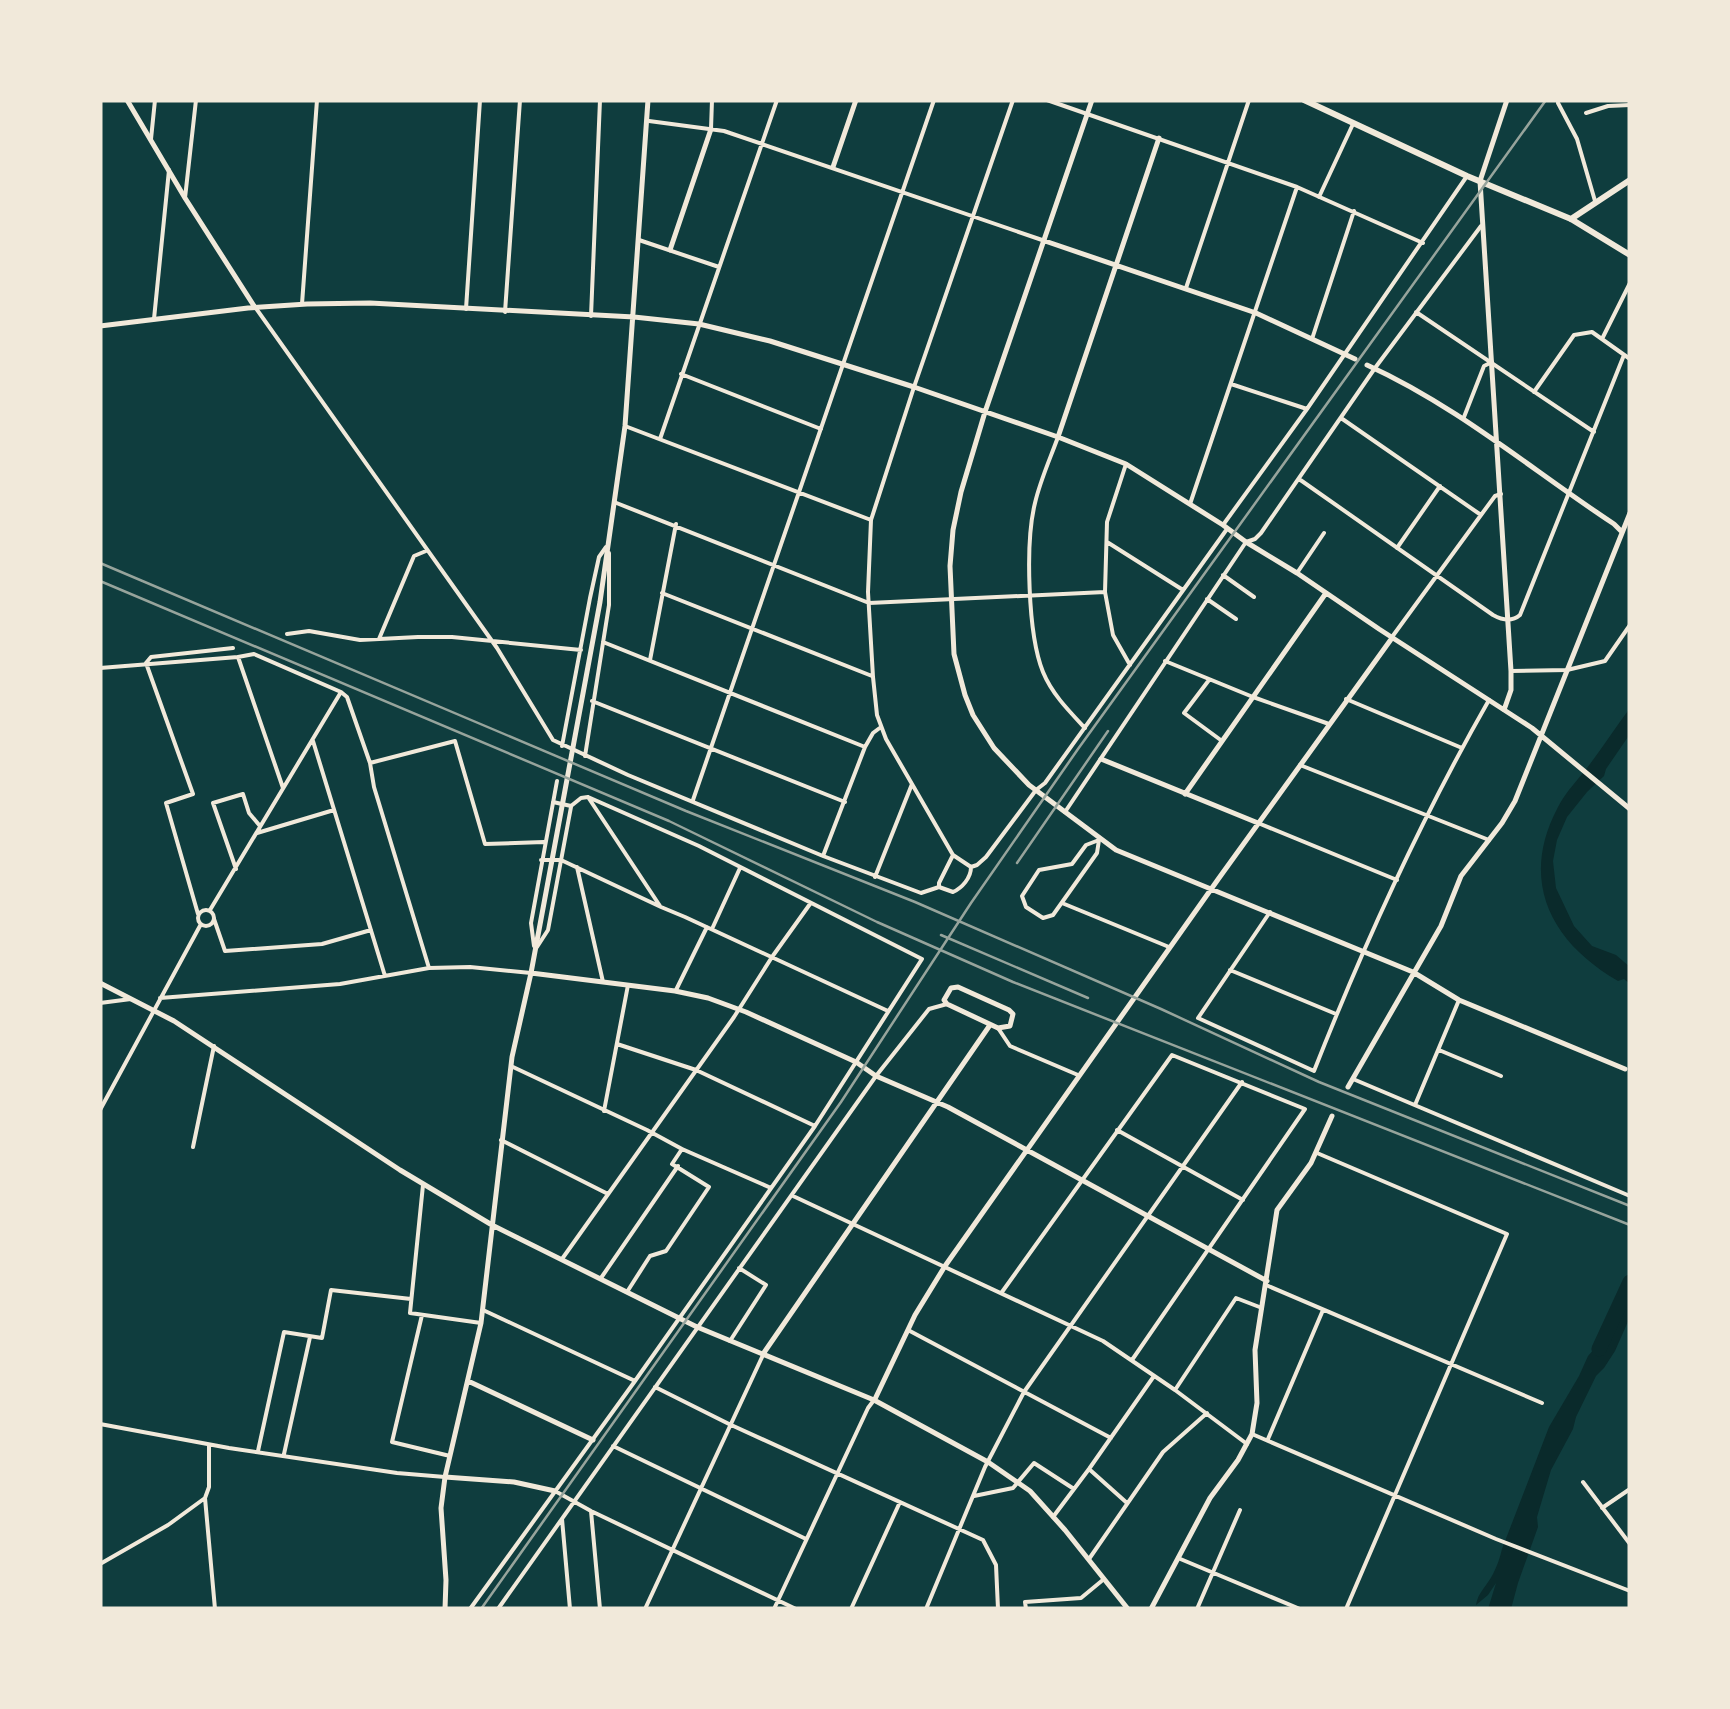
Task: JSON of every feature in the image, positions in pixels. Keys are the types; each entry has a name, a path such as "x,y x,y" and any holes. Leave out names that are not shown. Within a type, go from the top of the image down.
{"main road":[{"path":"1304,100 1571,220 1630,255"},
{"path":"1571,220 1630,180"}],"street":[{"path":"127,100 256,308 492,641 553,740 823,856 921,893 939,886"},
{"path":"151,140 155,100"},
{"path":"185,198 196,100"},
{"path":"302,304 317,100"},
{"path":"466,309 480,100"},
{"path":"505,312 520,100"},
{"path":"590,316 600,100"},
{"path":"445,1609 441,1508 445,1478 484,1310 510,1066 600,602 625,426 648,100"},
{"path":"670,250 711,128 712,100"},
{"path":"660,439 777,100"},
{"path":"833,168 856,100"},
{"path":"692,801 934,100"},
{"path":"971,867 953,854 877,714 869,603 871,520 1014,100"},
{"path":"1047,100 1319,196 1423,243"},
{"path":"1092,100 986,412 953,530 950,566 954,654 973,715 994,748 1036,790 1116,850 1413,972 1459,1000 1625,1069"},
{"path":"1186,288 1250,100"},
{"path":"1504,710 1511,690 1511,671 1480,181 1507,100"},
{"path":"1558,103 1577,140 1596,202"},
{"path":"1586,112 1630,106"},
{"path":"647,121 711,128 762,144 1256,313 1355,359"},
{"path":"1319,196 1353,123"},
{"path":"1085,728 1060,702 1043,672 1034,642 1030,548 1034,506 1159,138"},
{"path":"154,319 169,169"},
{"path":"971,867 986,857 1036,790 1045,784 1184,590 1467,176"},
{"path":"1190,504 1297,188"},
{"path":"1312,339 1354,212"},
{"path":"1065,812 1246,542 1260,532 1371,367 1484,222"},
{"path":"639,240 719,267"},
{"path":"1602,339 1630,283"},
{"path":"100,326 302,304 370,303 699,324 770,340 986,412 1126,464 1541,735 1630,809"},
{"path":"1416,312 1594,432"},
{"path":"1534,392 1574,334 1592,332 1630,359"},
{"path":"1298,478 1493,615 1502,620 1520,616 1624,355"},
{"path":"1464,417 1484,366 1492,362"},
{"path":"1371,367 1383,370 1464,417 1614,524 1628,540"},
{"path":"681,374 822,429"},
{"path":"1231,384 1307,409"},
{"path":"1340,418 1480,514"},
{"path":"625,426 871,520"},
{"path":"1126,464 1107,522 1104,592 1113,635 1130,665"},
{"path":"1396,548 1440,486"},
{"path":"774,1609 868,1408 945,1266 1346,700 1480,514 1494,496 1501,494"},
{"path":"614,502 869,603 1104,592"},
{"path":"1348,1087 1441,926 1461,876 1515,801 1630,513"},
{"path":"650,660 676,524"},
{"path":"1297,573 1324,534"},
{"path":"1107,542 1184,590"},
{"path":"585,756 608,605 609,544"},
{"path":"562,746 599,557 609,544"},
{"path":"379,639 414,556 426,550"},
{"path":"1223,576 1254,597"},
{"path":"662,593 872,677"},
{"path":"1185,794 1326,594"},
{"path":"1207,599 1236,620"},
{"path":"1511,671 1567,670 1604,661 1630,625"},
{"path":"287,634 309,632 338,638 379,639 418,636 582,650"},
{"path":"603,642 865,747"},
{"path":"146,663 151,657 233,648"},
{"path":"100,668 254,654 341,692 370,763 429,968"},
{"path":"238,657 283,788"},
{"path":"1165,661 1329,724"},
{"path":"100,1110 200,924 166,803 193,794 146,663"},
{"path":"1209,680 1184,713 1222,741"},
{"path":"210,910 341,692"},
{"path":"1346,700 1462,748"},
{"path":"1270,912 1198,1018 1314,1071 1370,935 1489,700"},
{"path":"592,701 844,802"},
{"path":"823,856 865,747 873,732 881,727"},
{"path":"312,739 385,976"},
{"path":"370,763 455,740 485,844 544,842"},
{"path":"1101,759 1397,880"},
{"path":"1300,765 1489,840"},
{"path":"535,950 532,923 557,782"},
{"path":"876,876 912,784"},
{"path":"236,869 213,802 243,794 249,813 260,826"},
{"path":"470,1609 815,1126 922,959 699,846 588,798 571,806 548,930 535,950"},
{"path":"588,798 660,907"},
{"path":"553,802 571,806"},
{"path":"256,833 334,810"},
{"path":"1099,840 1097,853 1053,916 1046,918 1026,907 1022,896 1042,868 1072,864 1086,845 1099,840"},
{"path":"939,886 953,854"},
{"path":"541,860 561,860 888,1011"},
{"path":"1072,864 1078,880"},
{"path":"577,867 603,982"},
{"path":"939,886 948,892 960,889 971,867"},
{"path":"675,991 740,868"},
{"path":"562,1259 810,904"},
{"path":"1062,904 1171,948"},
{"path":"198,914 210,910"},
{"path":"210,910 225,951 322,944 370,930"},
{"path":"200,924 208,926 214,920"},
{"path":"160,998 340,984 429,968 470,966 708,998 738,1008 938,1102 1267,1283 1542,1403"},
{"path":"1230,970 1336,1014"},
{"path":"100,984 214,1046 424,1185 492,1225 730,1341 874,1400 988,1462 1018,1482 1053,1517 1128,1609"},
{"path":"604,1111 628,985"},
{"path":"947,1004 944,1000 948,991 958,987 1010,1010 1014,1014 1010,1026 998,1028"},
{"path":"100,1003 131,1000"},
{"path":"1415,1106 1459,1000"},
{"path":"498,1609 928,1008 947,1004 998,1028 1010,1046 1079,1076"},
{"path":"646,1609 763,1354 990,1024"},
{"path":"617,1044 696,1070 815,1126"},
{"path":"192,1147 214,1046"},
{"path":"1439,1050 1501,1076"},
{"path":"1002,1292 1172,1055 1306,1109 1132,1360"},
{"path":"510,1066 682,1150 771,1188"},
{"path":"1353,1080 1630,1196"},
{"path":"926,1609 988,1462 1024,1392 1242,1082"},
{"path":"1150,1609 1210,1498 1252,1434 1257,1403 1254,1359 1277,1210 1317,1153 1332,1116"},
{"path":"1117,1130 1243,1200"},
{"path":"501,1140 608,1194"},
{"path":"627,1292 650,1256 666,1251 709,1187 672,1164 682,1150"},
{"path":"1317,1153 1506,1234 1346,1609"},
{"path":"600,1279 678,1166"},
{"path":"424,1185 410,1313 481,1323"},
{"path":"793,1196 1104,1340 1247,1444"},
{"path":"730,1341 766,1286 739,1268"},
{"path":"258,1452 284,1332 322,1338 331,1290 411,1300"},
{"path":"1175,1390 1236,1298 1262,1308"},
{"path":"484,1310 636,1381"},
{"path":"1268,1441 1323,1310"},
{"path":"422,1316 392,1442 450,1456"},
{"path":"908,1330 1111,1438"},
{"path":"284,1455 310,1336"},
{"path":"1053,1517 1154,1376"},
{"path":"468,1381 593,1440"},
{"path":"655,1387 983,1540 996,1565 998,1609"},
{"path":"1089,1560 1164,1452 1207,1413"},
{"path":"100,1424 209,1445 398,1473 514,1482 554,1491 796,1609"},
{"path":"1252,1434 1630,1592"},
{"path":"209,1445 205,1498 216,1609"},
{"path":"613,1446 806,1539"},
{"path":"973,1496 1013,1488 1034,1464 1074,1489"},
{"path":"1090,1469 1127,1503"},
{"path":"1582,1482 1630,1544"},
{"path":"1602,1508 1630,1489"},
{"path":"100,1564 168,1525 205,1498"},
{"path":"851,1609 900,1502"},
{"path":"1197,1609 1240,1510"},
{"path":"591,1511 600,1609"},
{"path":"562,1518 570,1609"},
{"path":"1178,1558 1300,1609"},
{"path":"1026,1609 1025,1602 1081,1598 1104,1579"}],"water":[{"path":"1630,708 1630,734 1604,776 1567,817 1553,861 1556,888 1574,926 1592,946 1616,955 1630,967 1630,984 1594,965 1559,928 1548,907 1541,860 1561,801"},
{"path":"1630,1287 1630,1317 1615,1351 1596,1376 1551,1470 1537,1517 1538,1527 1511,1609 1488,1609 1496,1583 1476,1605 1497,1565 1549,1427 1601,1333 1612,1331"}],"waterway":[{"path":"1599,1349 1630,1282"}],"railway":[{"path":"481,1609 841,1102 1078,749 1546,100"},
{"path":"100,563 686,811 915,902 1319,1082 1630,1206"},
{"path":"100,581 669,821 877,922 1013,982 1630,1225"},
{"path":"1017,863 1108,731"},
{"path":"941,935 1088,998"}]}
